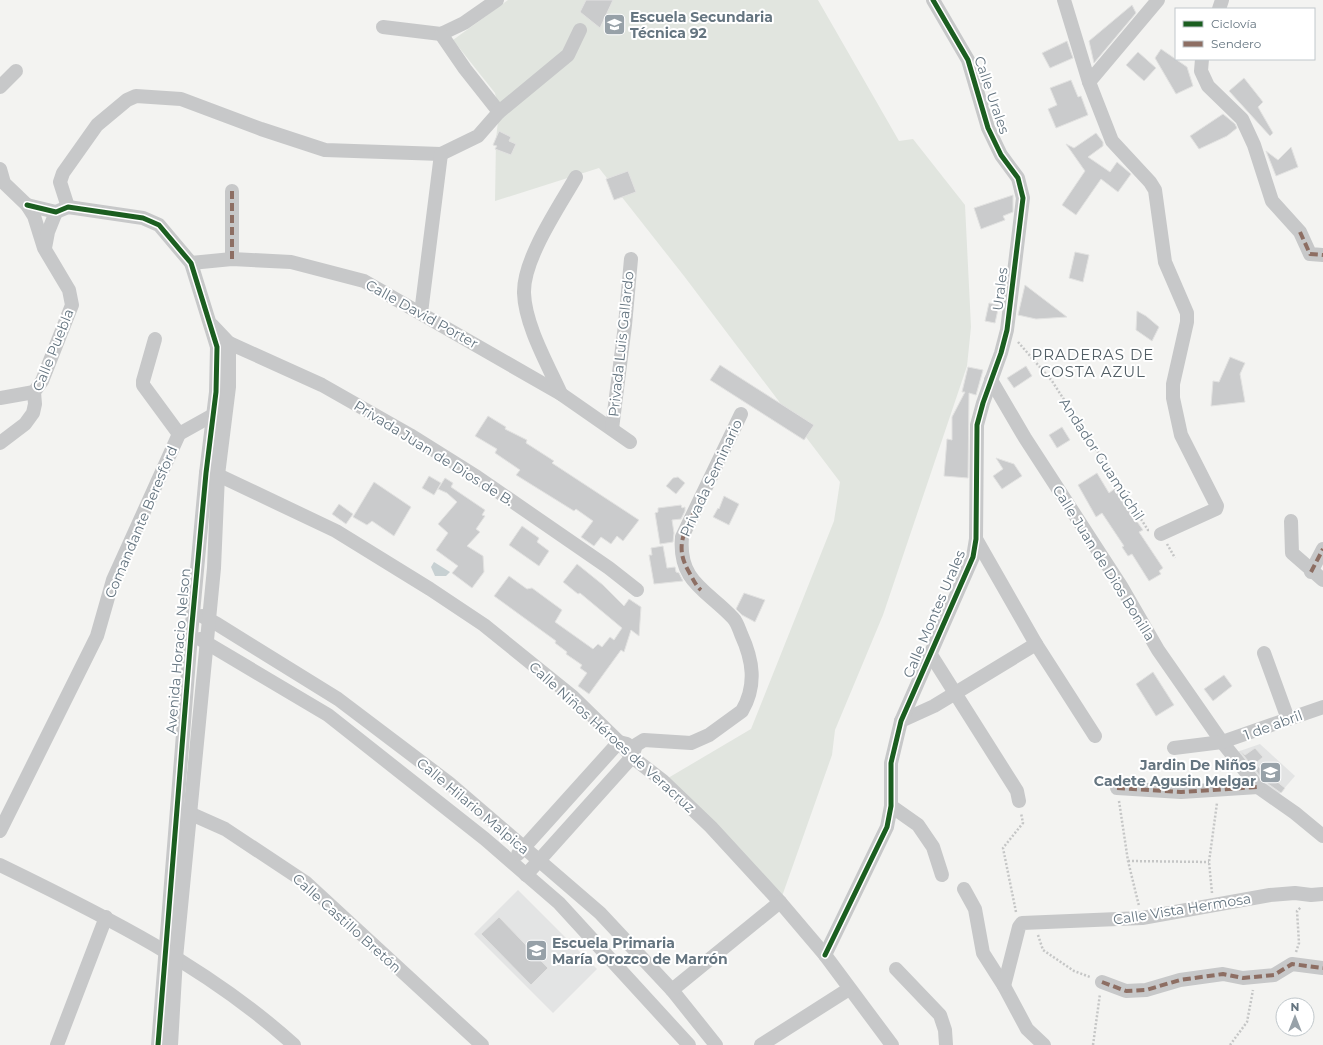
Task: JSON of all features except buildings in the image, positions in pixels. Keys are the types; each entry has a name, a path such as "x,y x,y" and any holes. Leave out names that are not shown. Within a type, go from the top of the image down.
{"street":[{"path":"383,27 441,34 464,22 497,0"},
{"name":"Calle Urales","path":"933,0 968,60 988,128 1001,155 1018,178 1023,198"},
{"path":"1064,0 1089,82 1112,141 1150,182 1155,190 1165,262 1187,313 1187,322 1173,384 1173,398 1181,435 1217,506 1216,509 1161,534"},
{"path":"1089,82 1158,0"},
{"path":"44,248 48,232 62,209 60,182 63,173 97,125 127,100 136,96 181,99 260,129 325,150 441,154 478,136 499,112 568,55 580,30"},
{"path":"441,34 465,69 499,112"},
{"path":"1202,60 1201,70 1208,86 1242,119 1254,145 1272,201 1300,232 1310,254 1323,255"},
{"path":"0,87 16,70"},
{"path":"421,313 441,154"},
{"path":"0,169 4,183 27,205 143,218 159,224 191,263 212,325 223,345"},
{"path":"560,394 529,320 524,294 525,282 539,242 576,177"},
{"path":"232,191 232,259"},
{"name":"Urales","path":"990,380 1001,353 1007,330 1023,198"},
{"name":"Calle Puebla","path":"0,443 25,424 33,413 35,404 34,392 42,381 72,305 69,290 44,248 34,216 27,205"},
{"name":"Calle David Porter","path":"191,263 232,259 292,262 364,281 560,394 630,442"},
{"name":"Privada Luis Gallardo","path":"612,430 625,325 631,259"},
{"path":"155,339 143,385 179,434"},
{"name":"Avenida Horacio Nelson","path":"183,812 193,612 219,415 229,386 223,345"},
{"name":"Privada Juan de Dios de B.","path":"223,345 322,385 410,435 484,481 609,568 637,590"},
{"name":"Calle Montes Urales","path":"825,955 887,827 891,806 891,763 901,721 973,557 976,539 977,425 990,380"},
{"name":"Calle Juan de Dios Bonilla","path":"990,380 1025,438 1121,586 1158,650 1222,742 1258,787 1295,813 1323,836"},
{"path":"0,398 34,392"},
{"name":"Privada Seminario","path":"619,742 634,751 644,740 691,743 709,735 742,711 745,706 753,677 751,658 734,619 698,587 683,562 681,549 682,536 741,414"},
{"name":"Comandante Beresford","path":"0,831 3,817 97,636 113,580 179,434 219,415"},
{"name":"Avenida Horacio Nelson","path":"158,1045 170,955 183,812 207,642 214,568 212,474"},
{"name":"Calle Niños Héroes de Veracruz","path":"212,474 336,531 430,589 484,625 573,697 619,742"},
{"path":"1290,522 1292,553 1311,572 1323,580"},
{"path":"976,539 1036,644 1095,736"},
{"path":"1311,572 1323,549"},
{"name":"Calle Hilario Malpica","path":"193,612 209,620 338,699 449,783 600,913 672,990 716,1045"},
{"name":"Calle Hilario Malpica","path":"191,635 207,642 328,715 512,862 558,903 689,1045"},
{"path":"901,721 934,706 954,692 1036,644"},
{"path":"1264,653 1288,719"},
{"path":"931,655 1017,791 1019,801"},
{"name":"1 de abril","path":"1174,748 1222,742 1323,707"},
{"path":"512,862 619,742"},
{"path":"526,875 634,751"},
{"name":"Calle Niños Héroes de Veracruz","path":"634,751 711,827 780,902 825,955 892,1045"},
{"path":"1117,788 1181,792 1258,787"},
{"path":"891,806 918,825 934,847 942,875"},
{"name":"Calle Castillo Bretón","path":"183,812 225,829 304,882 482,1045"},
{"path":"0,865 106,917 206,976 276,1028 294,1045"},
{"path":"964,889 975,909 983,953 1004,986 1027,1029 1044,1045"},
{"name":"Calle Vista Hermosa","path":"1021,925 1142,918 1270,895 1295,893 1317,895"},
{"path":"672,990 780,902"},
{"path":"57,1045 106,917"},
{"path":"1004,986 1021,925"},
{"name":"Avenida Horacio Nelson","path":"170,955 171,1045"},
{"path":"1102,982 1126,992 1146,990 1180,980 1223,974 1243,978 1274,975 1292,964 1323,968"},
{"path":"896,969 940,1014 945,1030 946,1045"},
{"path":"761,1045 849,988"}],"path":[{"path":"1117,788 1128,860 1142,918"},
{"path":"1213,906 1209,862 1218,790"},
{"path":"1019,801 1023,823 1003,848 1021,925 1037,932 1043,950 1074,971 1102,982 1093,1045"},
{"path":"1128,860 1209,862"},
{"path":"1292,964 1299,943 1297,911 1317,895"},
{"path":"1230,1045 1247,1022 1251,1008 1255,977"}],"shaded area":[{"path":"508,0 818,0 899,141 913,139 965,205 971,327 967,366 883,615 835,730 832,755 780,902 663,781 751,729 834,521 840,482 684,276 599,168 495,201 496,139 499,112 495,93 453,40"},
{"path":"434,562 450,572 446,576 435,576 431,567"},
{"name":"Jardin De Niños Cadete Agusin Melgar","path":"1260,744 1295,776 1275,799 1234,753"},
{"name":"Escuela Primaria María Orozco de Marrón","path":"518,890 597,969 553,1013 474,934"}],"marked path":[{"path":"232,191 232,259"},
{"path":"1300,232 1310,254 1323,255"},
{"path":"700,500 684,535 682,552 684,562 701,590"},
{"path":"1311,572 1323,549"},
{"path":"1117,788 1181,792 1258,787"},
{"path":"1102,982 1126,991 1146,990 1180,980 1223,974 1243,978 1274,975 1292,964 1323,968"}],"cycle path":[{"path":"825,955 887,827 891,806 891,763 901,721 973,557 976,539 977,425 983,403 1001,353 1007,330 1023,198 1018,178 1001,155 988,128 968,60 933,0"},
{"path":"27,205 56,212 68,207 143,218 159,225 191,263 217,347 216,392 206,473 191,635 158,1045"}],"place":[{"name":"Escuela Secundaria Técnica 92","path":"615,25"},
{"name":"Jardin De Niños Cadete Agusin Melgar","path":"1271,773"},
{"name":"Escuela Primaria María Orozco de Marrón","path":"536,951"}],"district":[{"name":"PRADERAS DE COSTA AZUL","path":"1093,362"}]}
